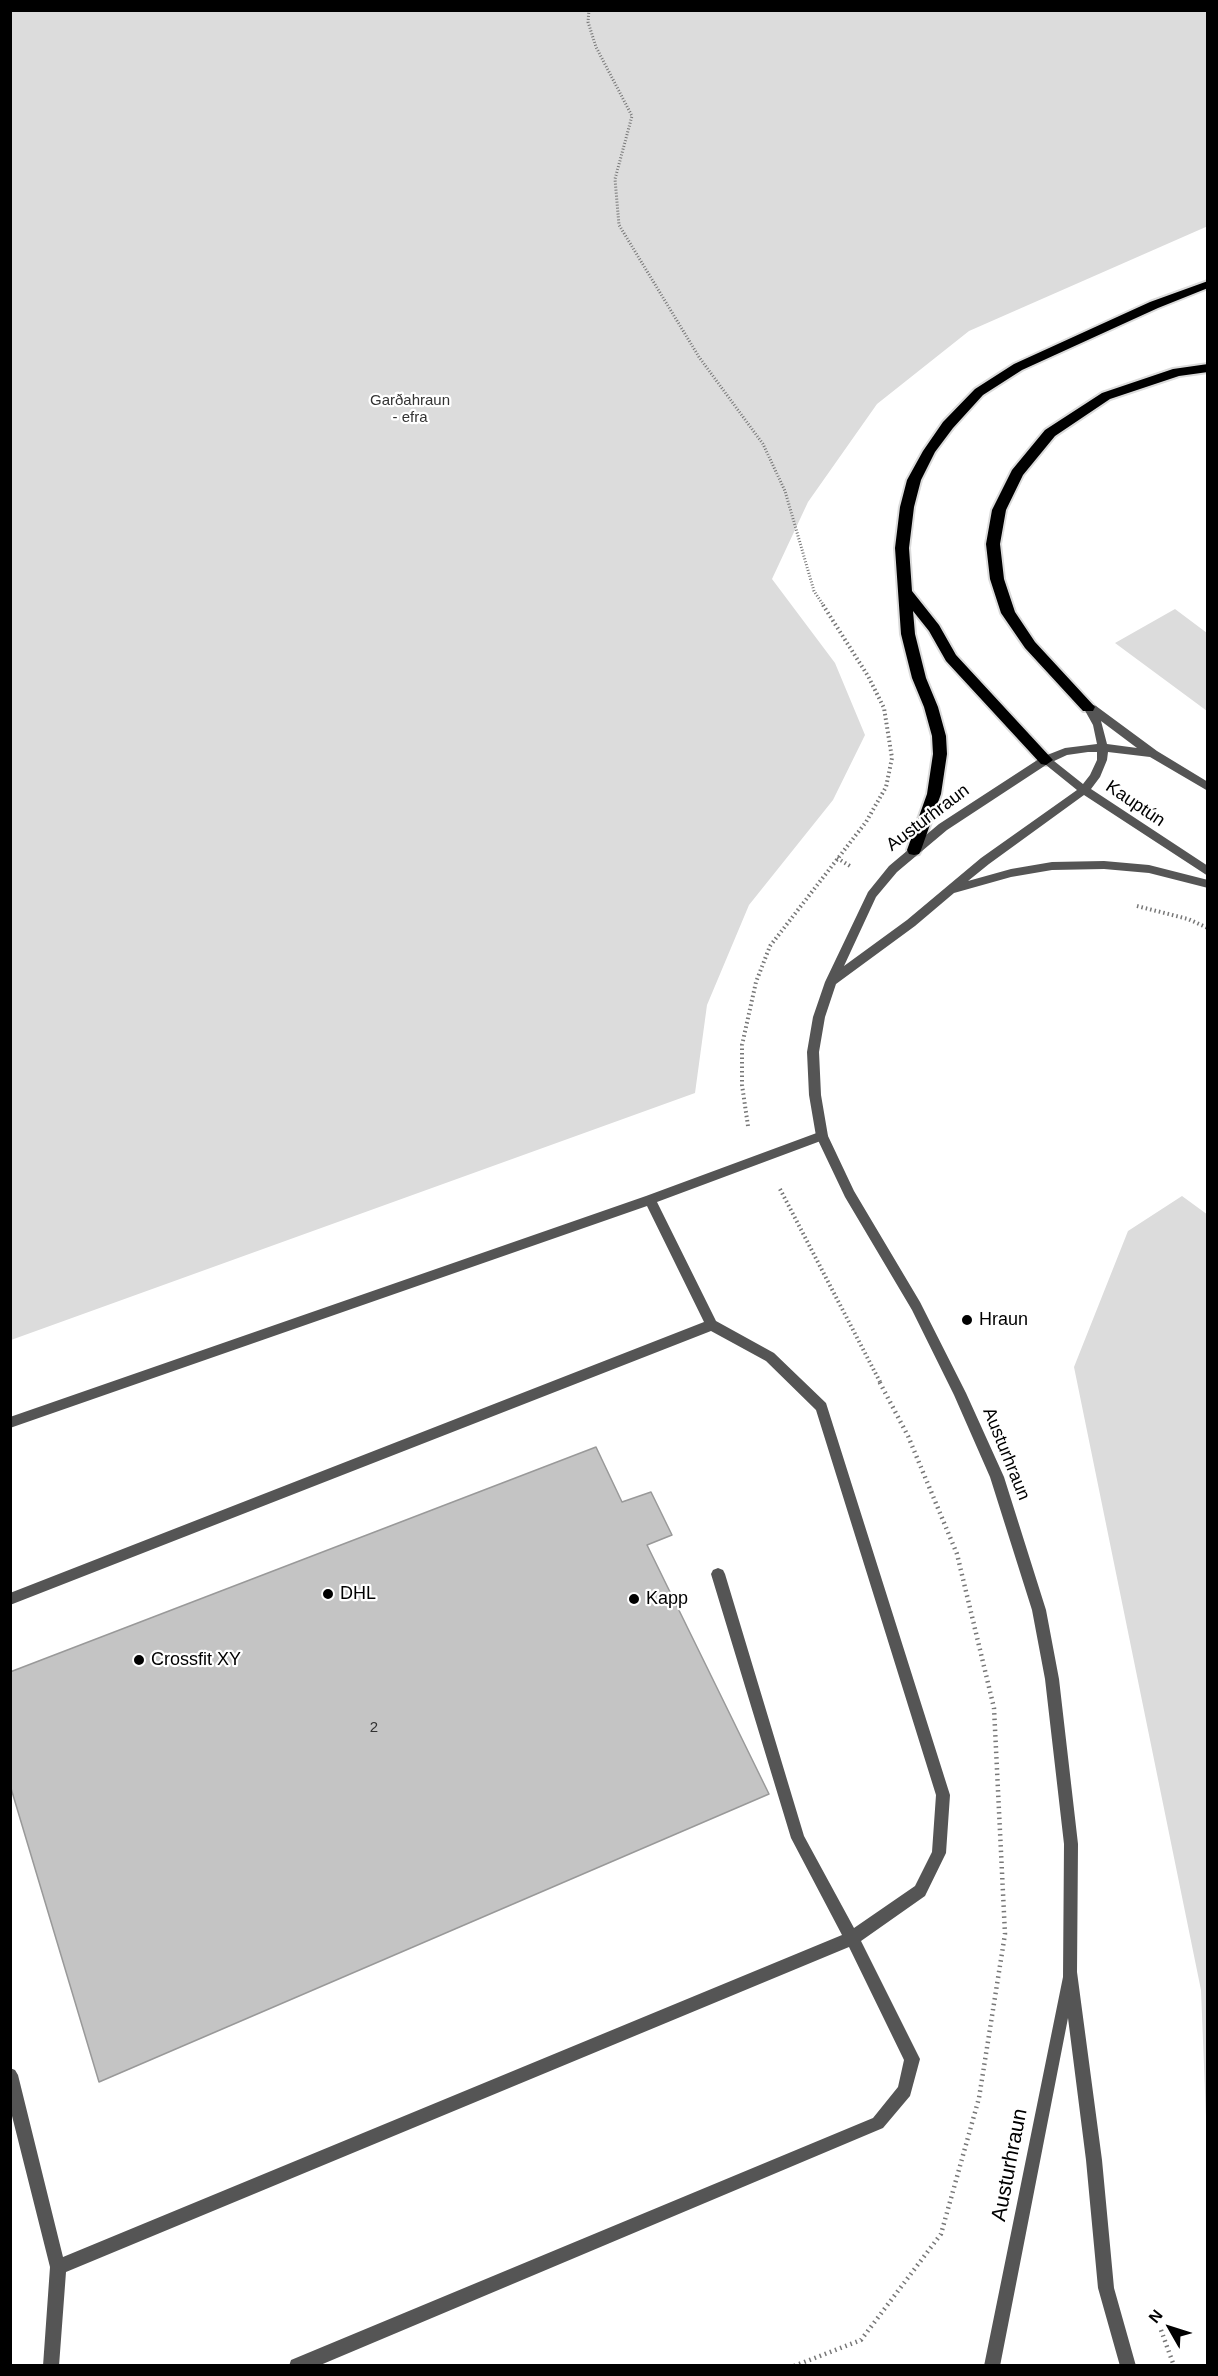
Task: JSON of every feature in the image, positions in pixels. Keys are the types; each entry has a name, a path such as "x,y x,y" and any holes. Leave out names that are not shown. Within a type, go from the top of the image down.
{"highway":[{"path":"914,850 934,794 940,754 939,736 931,707 919,678 908,634 902,548 907,507 914,480 929,451 948,425 979,392 1018,367 1154,304 1208,284"},
{"path":"1088,706 1030,645 1008,612 997,579 993,544 999,510 1017,473 1050,433 1106,396 1177,372 1208,368"},
{"path":"907,594 934,628 951,658 1046,760"}],"street":[{"path":"831,982 985,861 1084,790 1095,777 1102,760 1103,748 1098,725 1088,706"},
{"path":"1088,706 1154,754 1208,787"},
{"name":"Austurhraun","path":"1128,2366 1106,2288 1094,2160 1070,1972 1071,1844 1052,1679 1039,1610 997,1478 960,1392 916,1306 849,1194 822,1136 815,1095 813,1052 819,1017 831,982 872,895 893,869 914,850 943,827 1046,760 1065,752 1103,748 1138,750 1154,754"},
{"name":"Kauptún","path":"1046,760 1084,790 1208,872"},
{"path":"951,890 1011,873 1052,866 1104,865 1149,869 1208,884"},
{"path":"10,1423 650,1200 822,1136"},
{"path":"58,2267 852,1938 920,1891 939,1853 943,1795 820,1407 770,1357 712,1325 650,1200"},
{"path":"10,1599 712,1325"},
{"path":"297,2366 878,2123 905,2091 912,2059 852,1938 798,1838 718,1574"},
{"name":"Austurhraun","path":"992,2366 1070,1972"},
{"path":"10,2075 58,2267 51,2366"}],"path":[{"path":"589,10 588,22 596,47 632,116 615,179 619,225 699,357 763,444 785,491 814,591 868,676 884,708 890,735 892,758 886,787 866,822 770,946 756,982 742,1045 742,1086 747,1124"},
{"path":"1130,905 1188,919 1208,928"},
{"path":"794,2366 861,2340 941,2234"},
{"path":"1159,2324 1174,2366"}],"green space":[{"name":"Garðahraun - efra","path":"11,10 1207,11 1208,226 969,331 877,404 808,502 772,579 835,663 865,735 833,800 749,905 707,1005 695,1093 11,1340"},
{"path":"1175,609 1207,633 1207,711 1115,643"},
{"path":"1182,1196 1208,1215 1207,2142 1201,1990 1074,1367 1128,1231"}],"building":[{"path":"596,1447 622,1502 651,1492 672,1535 647,1545 769,1794 99,2082 10,1785 10,1672"}],"place":[{"name":"Hraun","path":"967,1320"},
{"name":"DHL","path":"328,1594"},
{"name":"Kapp","path":"634,1599"},
{"name":"Crossfit XY","path":"139,1660"}]}
